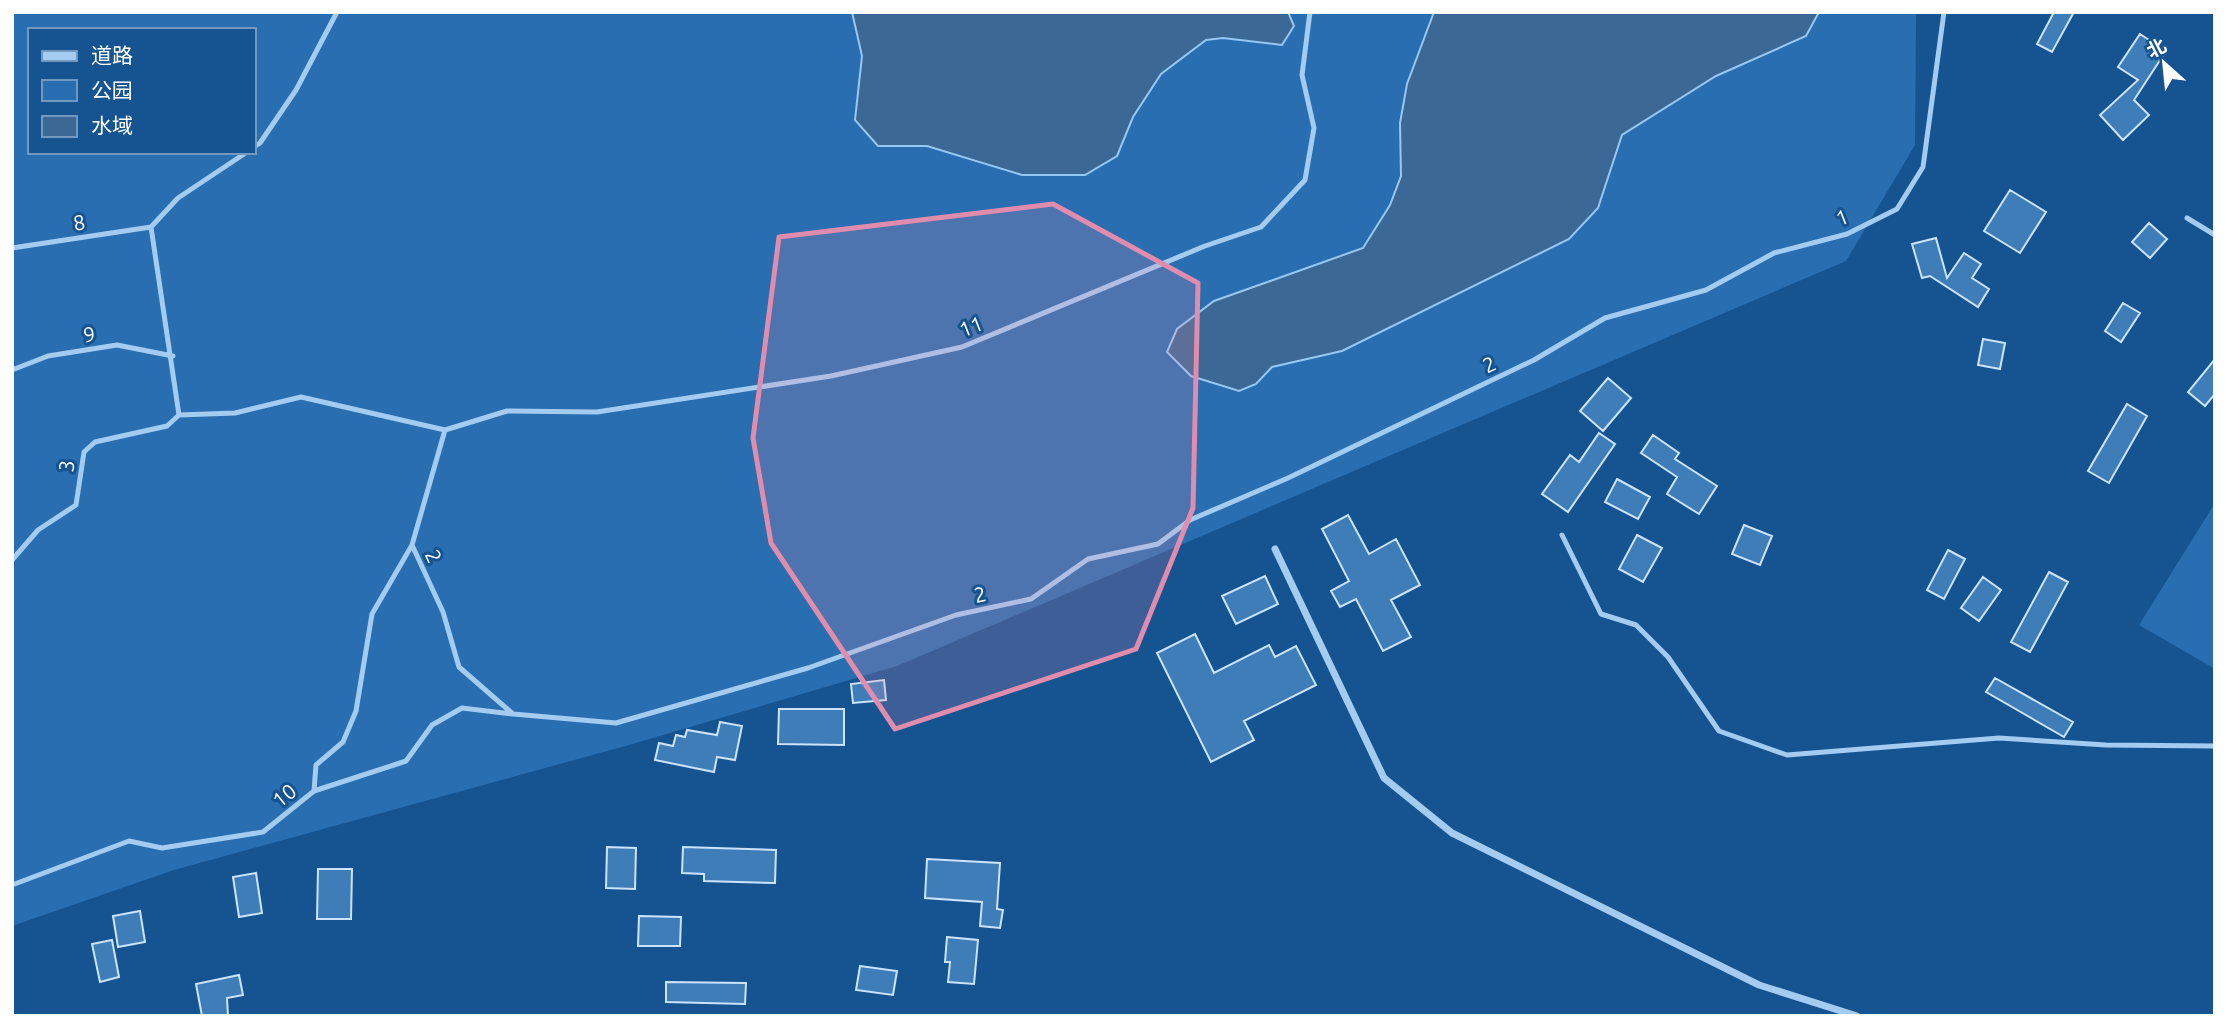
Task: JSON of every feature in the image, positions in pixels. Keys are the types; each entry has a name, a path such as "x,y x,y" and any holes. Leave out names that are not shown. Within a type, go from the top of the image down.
{"street":[{"path":"1275,549 1384,778 1452,833 1759,985 1857,1016"}],"lane":[{"path":"256,146 296,90 337,12"},
{"name":"11","path":"445,430 507,411 597,412 831,376 962,347 1205,246 1261,227 1305,180 1314,128 1302,75 1310,12"},
{"name":"1","path":"1605,318 1706,290 1774,253 1847,234 1897,209 1923,166 1944,12"},
{"path":"244,154 178,198 151,227 173,356 179,415 234,413 301,397 445,430"},
{"path":"2187,218 2215,234"},
{"name":"8","path":"12,248 151,227"},
{"name":"2","path":"412,545 443,612 459,667 513,714 615,723 808,668 854,649 956,615 1031,599 1088,559 1158,544 1190,520 1288,478 1534,360 1605,318"},
{"name":"9","path":"12,370 48,356 117,345 173,356"},
{"name":"3","path":"12,560 38,530 76,505 84,452 94,442 167,426 179,415"},
{"name":"10","path":"12,885 128,841 162,848 263,832 314,791 316,765 343,742 356,711 372,614 412,545 445,430"},
{"path":"1562,535 1601,614 1636,625 1668,657 1719,731 1787,755 1999,738 2106,745 2215,746"},
{"path":"314,791 406,761 432,725 462,708 513,714"}],"highlighted area":[{"path":"1053,204 1198,283 1193,508 1136,649 895,729 771,543 753,438 779,237"}],"green space":[{"path":"12,12 1916,12 1915,145 1846,261 897,666 629,745 174,870 12,926"},
{"path":"2215,503 2215,669 2139,625"}],"water":[{"path":"852,12 1288,12 1294,26 1282,45 1223,38 1206,40 1161,74 1133,117 1117,156 1085,175 1022,175 927,146 878,146 855,120 862,56"},
{"path":"1434,12 1819,12 1806,36 1716,76 1622,135 1598,208 1569,239 1342,351 1272,367 1256,384 1239,391 1191,376 1167,352 1177,329 1214,301 1363,248 1390,205 1401,176 1400,123 1407,84"}],"building":[{"path":"2054,12 2074,12 2052,52 2037,44"},
{"path":"2140,34 2166,51 2134,100 2149,115 2123,140 2100,115 2138,80 2118,67"},
{"path":"2010,190 2046,212 2020,253 1984,231"},
{"path":"2149,223 2167,239 2150,258 2132,242"},
{"path":"1936,238 1947,278 1964,253 1981,264 1972,278 1989,289 1978,307 1930,276 1922,278 1912,244"},
{"path":"2123,303 2140,313 2121,342 2105,331"},
{"path":"1983,339 2005,343 2000,369 1978,365"},
{"path":"2215,359 2215,394 2205,406 2188,392"},
{"path":"1608,378 1631,398 1603,431 1580,411"},
{"path":"2127,404 2147,416 2109,483 2088,471"},
{"path":"1599,433 1615,444 1568,512 1542,494 1570,455 1579,462"},
{"path":"1653,435 1679,453 1675,459 1717,486 1699,514 1667,494 1677,477 1641,453"},
{"path":"1617,479 1650,497 1638,519 1605,502"},
{"path":"1348,515 1369,554 1396,539 1420,585 1391,600 1411,637 1383,651 1356,599 1340,607 1331,591 1349,581 1322,529"},
{"path":"1744,525 1772,536 1760,565 1732,554"},
{"path":"1637,535 1662,548 1643,582 1619,569"},
{"path":"1948,550 1965,559 1944,599 1927,590"},
{"path":"2049,572 2068,582 2030,652 2011,642"},
{"path":"1265,576 1278,604 1236,624 1222,596"},
{"path":"1983,577 2001,590 1979,621 1961,608"},
{"path":"1195,634 1214,673 1269,645 1275,657 1296,646 1316,685 1244,721 1254,740 1211,762 1157,653"},
{"path":"1995,678 2073,722 2064,737 1986,692"},
{"path":"884,680 886,700 853,703 851,684"},
{"path":"779,709 844,709 844,745 778,744"},
{"path":"720,722 742,726 735,760 717,757 714,772 655,760 659,743 673,746 676,735 685,737 687,730 717,735"},
{"path":"607,847 636,848 635,889 606,888"},
{"path":"683,847 776,850 775,883 704,881 704,874 682,873"},
{"path":"927,859 1000,863 997,909 1003,910 1000,928 980,926 982,902 925,898"},
{"path":"318,869 352,869 351,919 317,919"},
{"path":"256,873 262,913 239,917 233,877"},
{"path":"140,911 145,942 118,947 113,916"},
{"path":"639,916 681,917 680,946 638,946"},
{"path":"947,937 978,940 974,984 948,982 950,962 945,962"},
{"path":"112,940 119,977 100,982 92,944"},
{"path":"860,966 897,971 893,995 856,990"},
{"path":"239,975 243,995 227,998 228,1016 202,1016 196,984"},
{"path":"666,982 746,983 745,1004 666,1002"}]}
